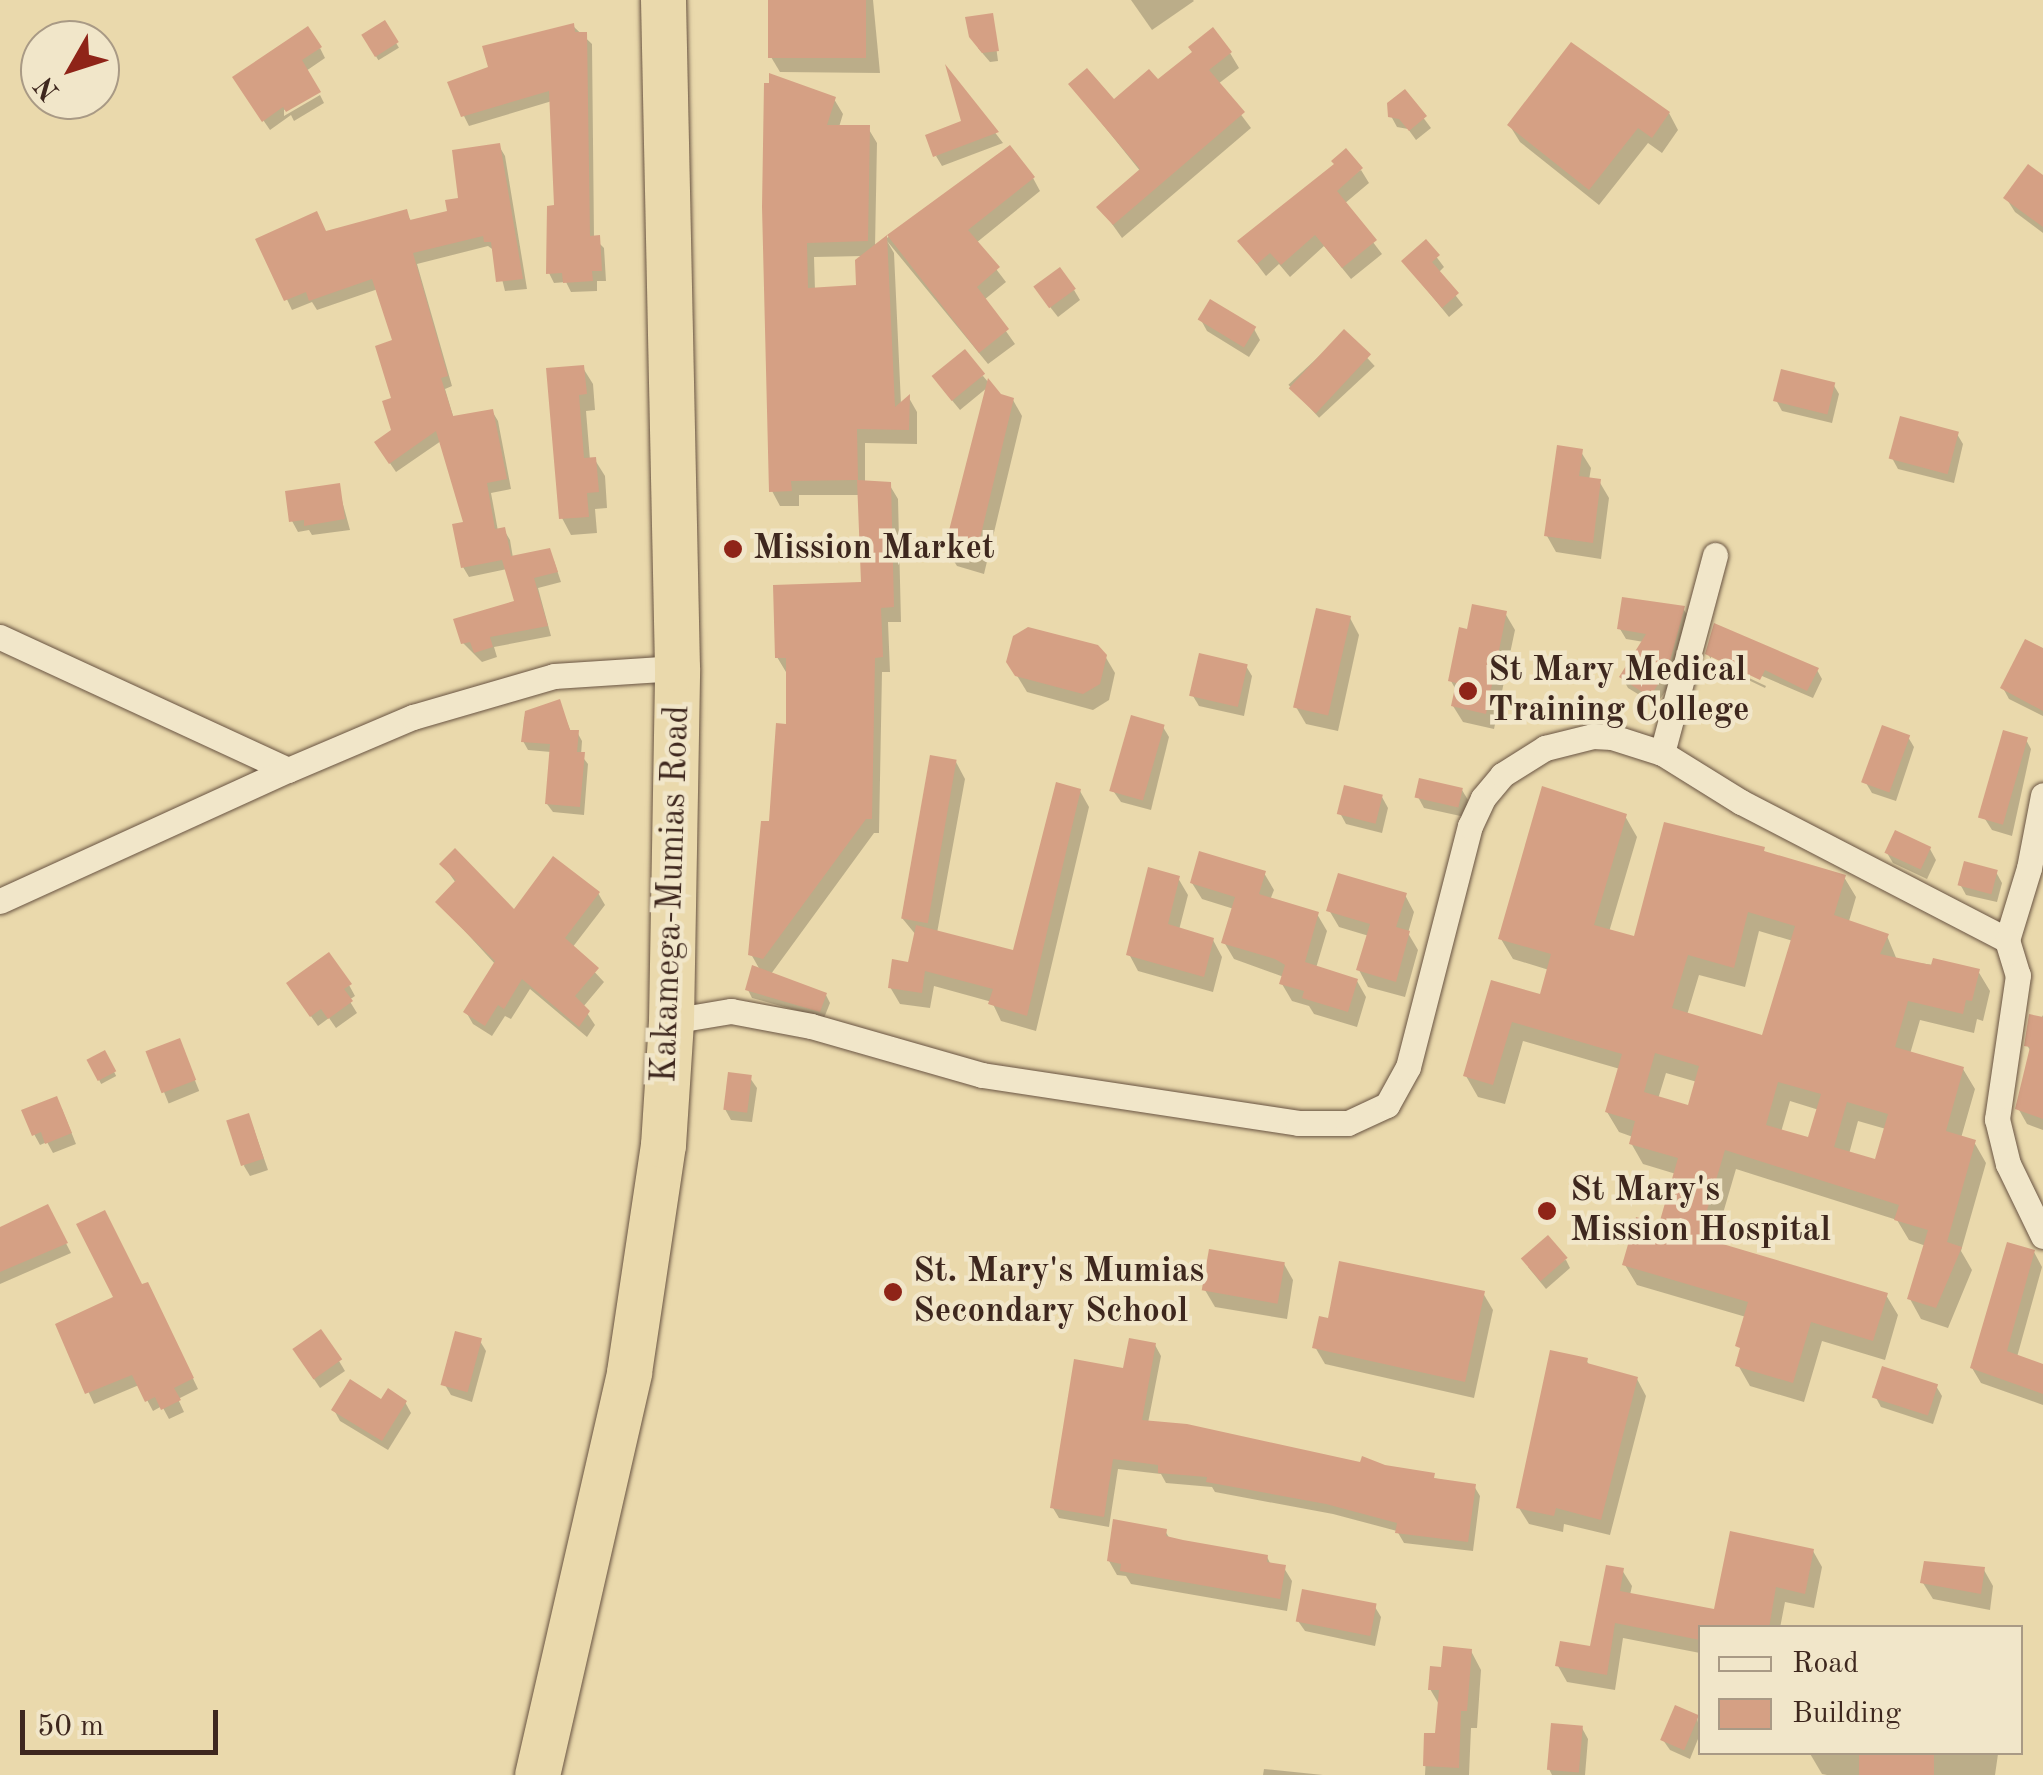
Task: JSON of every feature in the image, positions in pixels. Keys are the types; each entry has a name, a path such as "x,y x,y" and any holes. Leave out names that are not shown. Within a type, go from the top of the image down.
{"highway":[{"name":"Kakamega-Mumias Road","path":"537,1775 629,1372 662,1146 672,1021 677,668 663,0"}],"street":[{"path":"1662,753 1715,555"},
{"path":"0,637 288,770"},
{"path":"0,902 288,770 414,717 554,676 677,668"},
{"path":"672,1021 731,1011 812,1026 982,1074 1298,1122 1348,1123 1387,1105 1408,1067 1470,826 1492,786 1523,759 1562,742 1612,737 1662,753 1741,802 2008,940"},
{"path":"2043,795 2029,868 2008,940 2018,976 1997,1119 2008,1164 2043,1236"}],"building":[{"path":"768,0 866,0 866,58 768,58"},
{"path":"993,13 999,51 982,53 969,37 965,17"},
{"path":"385,20 399,42 375,57 361,35"},
{"path":"574,23 575,32 587,32 590,236 600,235 602,271 592,271 593,281 563,283 562,273 546,274 547,206 554,205 549,91 461,117 447,82 488,67 482,46"},
{"path":"308,26 322,47 302,60 321,92 286,112 283,107 262,122 232,77"},
{"path":"1213,27 1232,52 1209,70 1245,112 1113,225 1096,207 1140,169 1068,84 1087,68 1114,99 1149,69 1158,79 1192,52 1188,47"},
{"path":"1571,42 1670,112 1652,138 1638,128 1589,190 1507,125"},
{"path":"945,64 999,132 933,157 925,135 961,121"},
{"path":"769,73 836,97 827,125 870,125 868,241 807,243 808,288 856,285 855,260 887,235 895,407 910,394 909,430 857,429 858,480 891,482 894,607 881,608 883,657 875,658 872,819 866,819 763,959 748,955 761,821 769,821 776,723 786,724 786,658 775,658 773,585 861,582 857,480 791,481 792,491 769,492 762,207 764,83 769,83"},
{"path":"1405,89 1427,116 1409,131 1399,119 1388,117 1387,103"},
{"path":"500,143 523,279 496,282 491,242 484,242 483,236 413,253 448,376 441,378 453,416 493,409 507,479 487,483 495,529 505,527 511,556 550,548 558,572 534,578 548,626 490,637 493,647 474,653 470,642 461,644 453,619 514,601 502,560 461,568 452,524 463,522 436,431 389,464 374,442 391,430 382,401 391,398 375,346 392,340 372,279 309,301 306,292 284,301 255,239 317,211 326,231 407,209 410,220 447,211 445,200 458,198 452,150"},
{"path":"1010,145 1035,177 968,230 1000,267 977,287 1009,329 979,353 887,235"},
{"path":"1346,148 1363,168 1337,191 1377,240 1342,268 1315,235 1281,265 1270,253 1257,264 1237,241 1334,164 1331,161"},
{"path":"2028,164 2043,175 2043,227 2003,198"},
{"path":"1426,239 1440,255 1432,262 1459,293 1442,308 1401,261"},
{"path":"1060,267 1076,289 1049,308 1033,286"},
{"path":"1210,299 1256,327 1244,347 1198,320"},
{"path":"1344,329 1371,354 1316,413 1289,388"},
{"path":"965,349 985,374 952,401 932,376"},
{"path":"584,365 587,394 579,395 584,458 596,457 599,492 587,493 589,517 559,519 546,368"},
{"path":"1781,369 1835,383 1827,415 1773,401"},
{"path":"988,378 1001,394 1014,398 975,559 944,550"},
{"path":"1900,416 1959,432 1948,474 1889,459"},
{"path":"1557,445 1583,449 1579,476 1601,479 1593,543 1544,536"},
{"path":"340,483 345,519 304,526 304,520 289,522 285,491"},
{"path":"1622,597 1685,606 1668,668 1650,697 1619,677 1646,634 1617,629"},
{"path":"1472,604 1507,611 1486,714 1451,706 1456,683 1448,681 1459,627 1467,629"},
{"path":"1316,608 1351,616 1328,715 1293,707"},
{"path":"1714,623 1819,668 1807,691 1765,670 1760,680 1705,654"},
{"path":"1028,627 1098,645 1107,655 1100,684 1083,694 1015,676 1006,662 1013,636"},
{"path":"2025,639 2043,648 2043,711 2000,688"},
{"path":"1199,653 1248,664 1238,707 1189,696"},
{"path":"560,699 570,730 579,730 577,752 585,752 580,807 545,804 550,744 521,742 525,711"},
{"path":"1131,715 1165,725 1143,801 1109,791"},
{"path":"1882,725 1910,735 1889,793 1861,782"},
{"path":"2003,730 2028,737 2003,825 1978,817"},
{"path":"930,755 957,760 928,923 901,918"},
{"path":"1419,778 1463,788 1458,808 1415,797"},
{"path":"1056,782 1081,789 1027,1016 988,1004 993,989 925,971 922,993 888,988 892,959 908,962 916,925 1013,950"},
{"path":"1344,785 1383,795 1376,824 1337,814"},
{"path":"1542,786 1627,814 1594,925 1634,936 1664,822 1765,847 1764,851 1846,875 1834,915 1889,934 1880,954 1931,965 1933,958 1980,969 1972,1001 1966,1000 1963,1014 1908,1001 1895,1047 1964,1067 1946,1131 1976,1140 1947,1242 1962,1247 1936,1308 1907,1299 1928,1230 1894,1220 1899,1205 1725,1150 1699,1237 1888,1293 1873,1341 1811,1322 1793,1383 1735,1366 1740,1348 1735,1346 1748,1302 1622,1265 1636,1217 1659,1224 1678,1158 1629,1144 1635,1121 1605,1112 1622,1054 1512,1022 1493,1085 1463,1076 1491,980 1540,994 1551,954 1498,939","holes":["1748,912 1795,926 1762,1035 1672,1008 1688,955 1734,968","1655,1053 1699,1066 1688,1105 1644,1092","1778,1082 1821,1094 1808,1137 1766,1125","1847,1102 1888,1114 1875,1159 1834,1147"]},
{"path":"1895,830 1931,847 1921,870 1884,853"},
{"path":"455,848 514,909 553,856 600,892 565,938 599,968 575,996 590,1011 579,1027 522,979 504,1009 498,1005 485,1026 463,1012 495,961 435,902 456,880 439,864"},
{"path":"1199,851 1266,871 1259,894 1319,912 1305,962 1358,979 1348,1012 1302,998 1304,991 1279,984 1285,965 1275,959 1221,943 1235,897 1190,883"},
{"path":"1964,861 1998,870 1991,894 1958,885"},
{"path":"1148,867 1180,876 1168,924 1214,938 1204,977 1126,955"},
{"path":"1338,873 1407,893 1396,927 1410,931 1396,982 1356,970 1370,924 1326,911"},
{"path":"329,952 352,984 344,989 353,1001 328,1019 321,1009 310,1017 286,983"},
{"path":"752,965 827,993 820,1012 745,990"},
{"path":"2029,1014 2043,1017 2043,1119 2015,1109 2030,1047 2024,1046"},
{"path":"180,1038 196,1080 162,1093 145,1051"},
{"path":"105,1050 116,1071 98,1081 86,1060"},
{"path":"728,1072 752,1075 747,1113 723,1110"},
{"path":"57,1096 72,1133 45,1144 41,1132 32,1136 21,1110"},
{"path":"249,1113 264,1159 241,1166 226,1120"},
{"path":"48,1204 68,1243 0,1272 0,1227"},
{"path":"105,1210 142,1284 148,1282 194,1378 174,1388 181,1400 161,1410 155,1397 145,1402 132,1375 85,1394 55,1324 113,1297 76,1224"},
{"path":"1548,1235 1568,1258 1541,1281 1521,1259"},
{"path":"2007,1242 2035,1250 2007,1351 2043,1364 2043,1394 1970,1368"},
{"path":"1209,1249 1285,1262 1278,1304 1202,1290"},
{"path":"1339,1261 1485,1291 1465,1382 1312,1348 1319,1316 1328,1318"},
{"path":"321,1329 342,1359 314,1379 292,1349"},
{"path":"455,1331 482,1338 468,1392 441,1385"},
{"path":"1129,1338 1156,1343 1142,1420 1187,1424 1360,1462 1362,1456 1385,1465 1435,1473 1434,1478 1476,1484 1468,1542 1395,1533 1397,1523 1326,1504 1206,1482 1207,1477 1158,1473 1158,1465 1113,1459 1104,1517 1050,1508 1074,1359 1123,1368"},
{"path":"1550,1350 1588,1358 1587,1363 1638,1377 1601,1520 1556,1508 1554,1516 1516,1508"},
{"path":"1882,1366 1938,1384 1928,1416 1872,1397"},
{"path":"350,1379 381,1399 388,1388 407,1401 382,1441 331,1410"},
{"path":"1113,1519 1167,1529 1166,1536 1183,1540 1268,1555 1267,1562 1286,1565 1280,1599 1120,1571 1121,1564 1107,1561"},
{"path":"1730,1531 1814,1549 1805,1594 1776,1587 1770,1625 1698,1625 1698,1640 1615,1623 1607,1675 1555,1666 1560,1641 1590,1646 1606,1565 1624,1568 1620,1591 1714,1609"},
{"path":"1924,1561 1985,1567 1981,1594 1920,1583"},
{"path":"1302,1589 1377,1604 1370,1636 1296,1621"},
{"path":"1443,1646 1472,1649 1467,1711 1461,1711 1459,1768 1423,1766 1424,1733 1435,1733 1439,1690 1428,1690 1430,1666 1441,1667"},
{"path":"1675,1705 1698,1715 1684,1750 1660,1740"},
{"path":"1551,1723 1583,1726 1579,1773 1547,1770"},
{"path":"1859,1755 1934,1755 1934,1775 1859,1775"}],"place":[{"name":"Mission Market","path":"733,549"},
{"name":"St Mary Medical Training College","path":"1468,691"},
{"name":"St Mary's Mission Hospital","path":"1547,1211"},
{"name":"St. Mary's Mumias Secondary School","path":"893,1292"}]}
